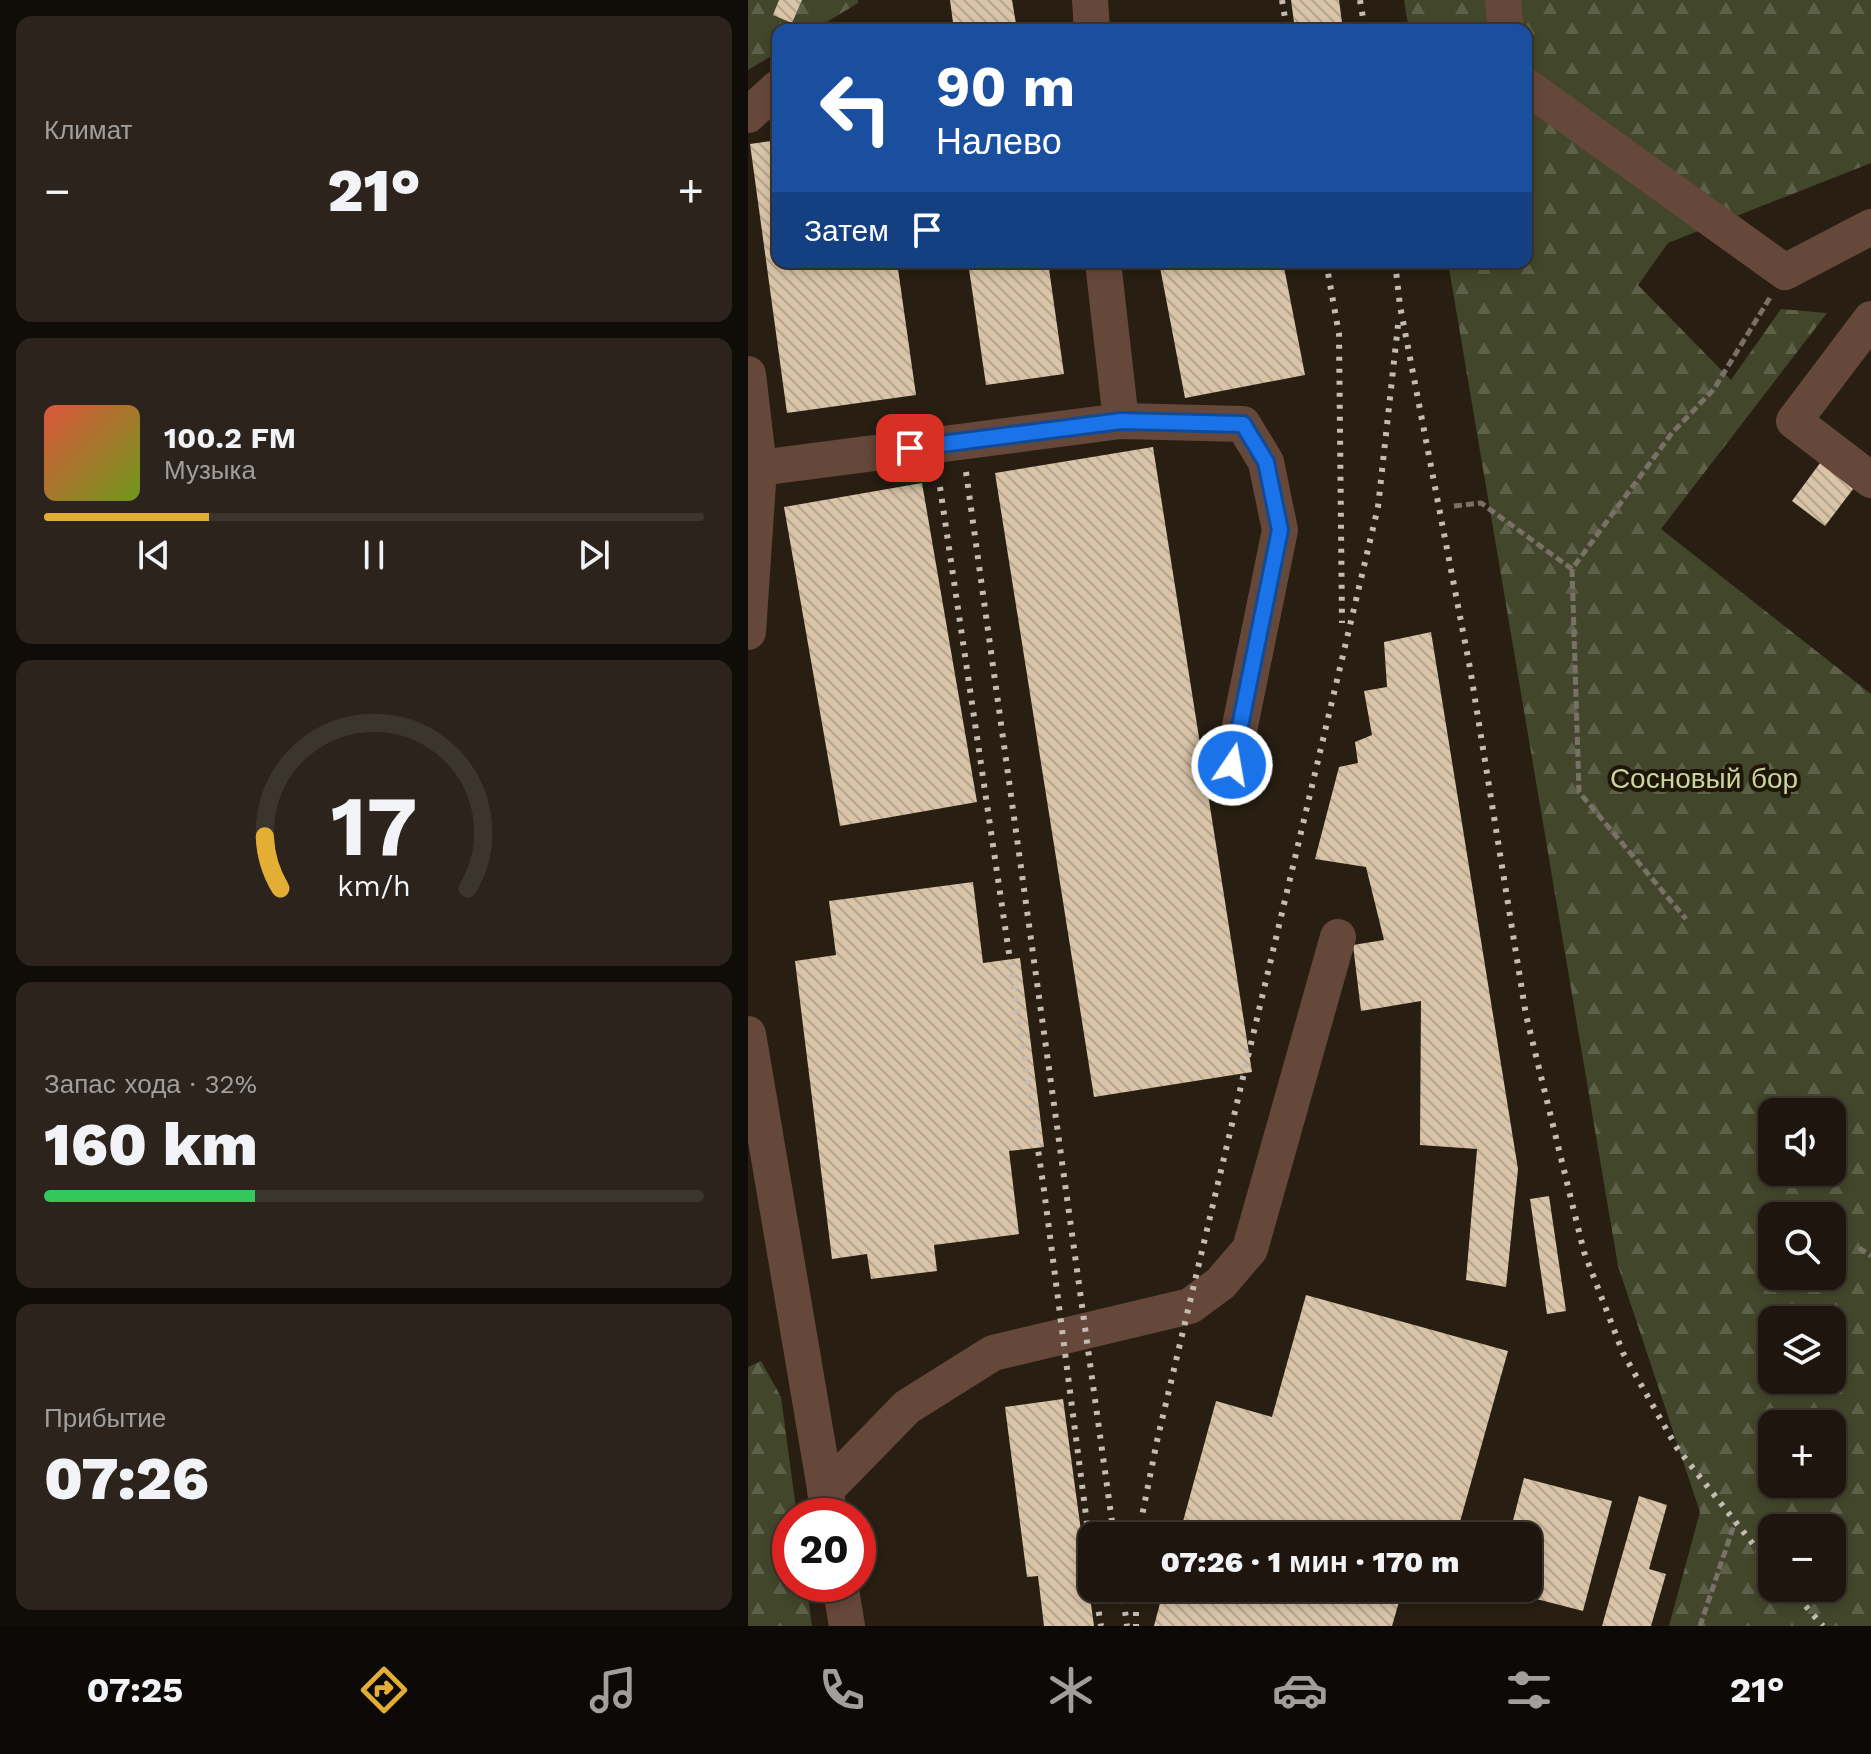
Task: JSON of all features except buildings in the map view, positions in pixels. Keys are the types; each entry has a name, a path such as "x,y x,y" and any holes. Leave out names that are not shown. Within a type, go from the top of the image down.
{"lane":[{"path":"1090,0 1092,24"},
{"path":"1503,0 1505,24"},
{"path":"1532,90 1785,272 1871,227"},
{"path":"748,115 772,93"},
{"path":"1104,268 1121,421"},
{"path":"1871,319 1794,421 1871,480"},
{"path":"748,374 759,468 748,632"},
{"path":"759,468 1121,421 1243,424 1266,462 1280,530 1232,765"},
{"path":"832,1498 907,1407 993,1353 1190,1306 1221,1283 1250,1249 1338,937"},
{"path":"748,1034 826,1498"},
{"path":"843,1602 847,1626"}],"path":[{"path":"1686,919 1579,792 1572,569 1672,433 1714,389 1785,272"},
{"path":"1454,506 1481,503 1572,569"},
{"path":"1859,1248 1871,1256"},
{"path":"1700,1626 1735,1522"}],"green space":[{"path":"748,0 858,0 858,3 824,24 772,24 772,56 748,70"},
{"name":"Сосновый бор","path":"1404,0 1871,0 1871,163 1668,243 1638,285 1731,380 1781,309 1827,313 1661,529 1871,694 1871,1626 1669,1626 1700,1512 1618,1266 1449,268 1532,268 1532,24 1408,24"},
{"path":"761,1361 781,1397 795,1498 772,1498 772,1602 809,1602 812,1626 748,1626 748,1367"}],"railway":[{"path":"1282,0 1286,24"},
{"path":"1360,0 1364,24"},
{"path":"1327,268 1339,334 1342,623"},
{"path":"1396,268 1400,306 1470,668 1526,1015 1584,1252 1623,1353 1677,1448 1758,1550"},
{"path":"1141,1522 1157,1441 1378,507 1398,325"},
{"path":"966,472 1112,1522"},
{"path":"940,487 1044,1190 1087,1522"},
{"path":"1097,1602 1101,1626"},
{"path":"1124,1602 1127,1626"},
{"path":"1136,1602 1136,1626"},
{"path":"1802,1602 1823,1626"}],"route":[{"path":"910,448 1121,421 1243,424 1266,462 1280,530 1232,765"}]}
